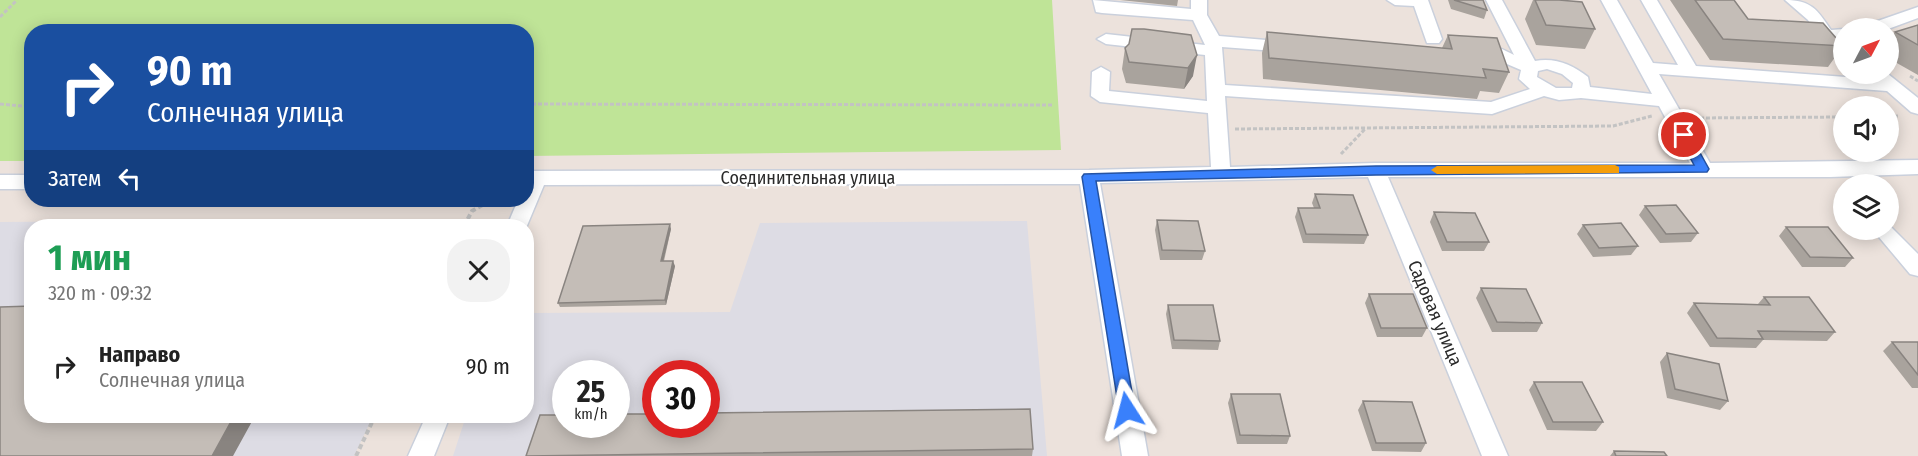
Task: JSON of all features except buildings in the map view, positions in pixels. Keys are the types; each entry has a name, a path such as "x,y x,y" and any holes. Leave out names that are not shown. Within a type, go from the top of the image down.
{"street":[{"path":"1101,0 1102,8 1199,8 1214,46 1221,174"},
{"path":"1395,0 1420,1 1441,47 1489,50 1530,68 1546,64 1568,70 1582,81 1581,92"},
{"path":"1494,0 1530,68 1528,79 1542,91 1564,96 1581,92 1666,101"},
{"path":"1609,0 1703,169"},
{"path":"1649,0 1691,72"},
{"path":"1793,0 1814,17 1826,36 1833,41"},
{"path":"1900,20 1918,12"},
{"path":"1900,20 1918,30"},
{"path":"1790,34 1833,35"},
{"path":"1106,39 1307,49"},
{"path":"1648,68 1892,86"},
{"path":"1101,72 1100,96 1492,108 1542,91"},
{"path":"1889,84 1918,108"},
{"name":"Соединительная улица","path":"534,178 1089,177 1376,170 1830,170 1918,167"},
{"name":"Садовая улица","path":"1376,170 1495,456"},
{"path":"1830,170 1834,174"},
{"path":"1089,177 1135,456"},
{"path":"0,182 24,182"},
{"path":"1893,240 1918,268"},
{"path":"421,456 435,423"}],"path":[{"path":"0,17 17,0"},
{"path":"0,104 24,106"},
{"path":"534,104 1053,105"},
{"path":"1219,129 1613,126 1653,116"},
{"path":"1675,118 1833,117"},
{"path":"468,219 472,211 479,207"},
{"path":"356,456 372,423"}],"shaded area":[{"path":"1027,221 1047,456 453,456 464,423 534,423 534,313 730,312 760,223"},
{"path":"0,222 24,222 24,423 370,423 354,456 0,456"}],"green space":[{"path":"0,0 1052,0 1061,150 534,156 534,24 24,24 24,161 0,161"}],"slow traffic":[{"path":"1437,170 1615,170"}],"route":[{"path":"1127,410 1089,177 1376,170 1703,169 1684,135"}]}
